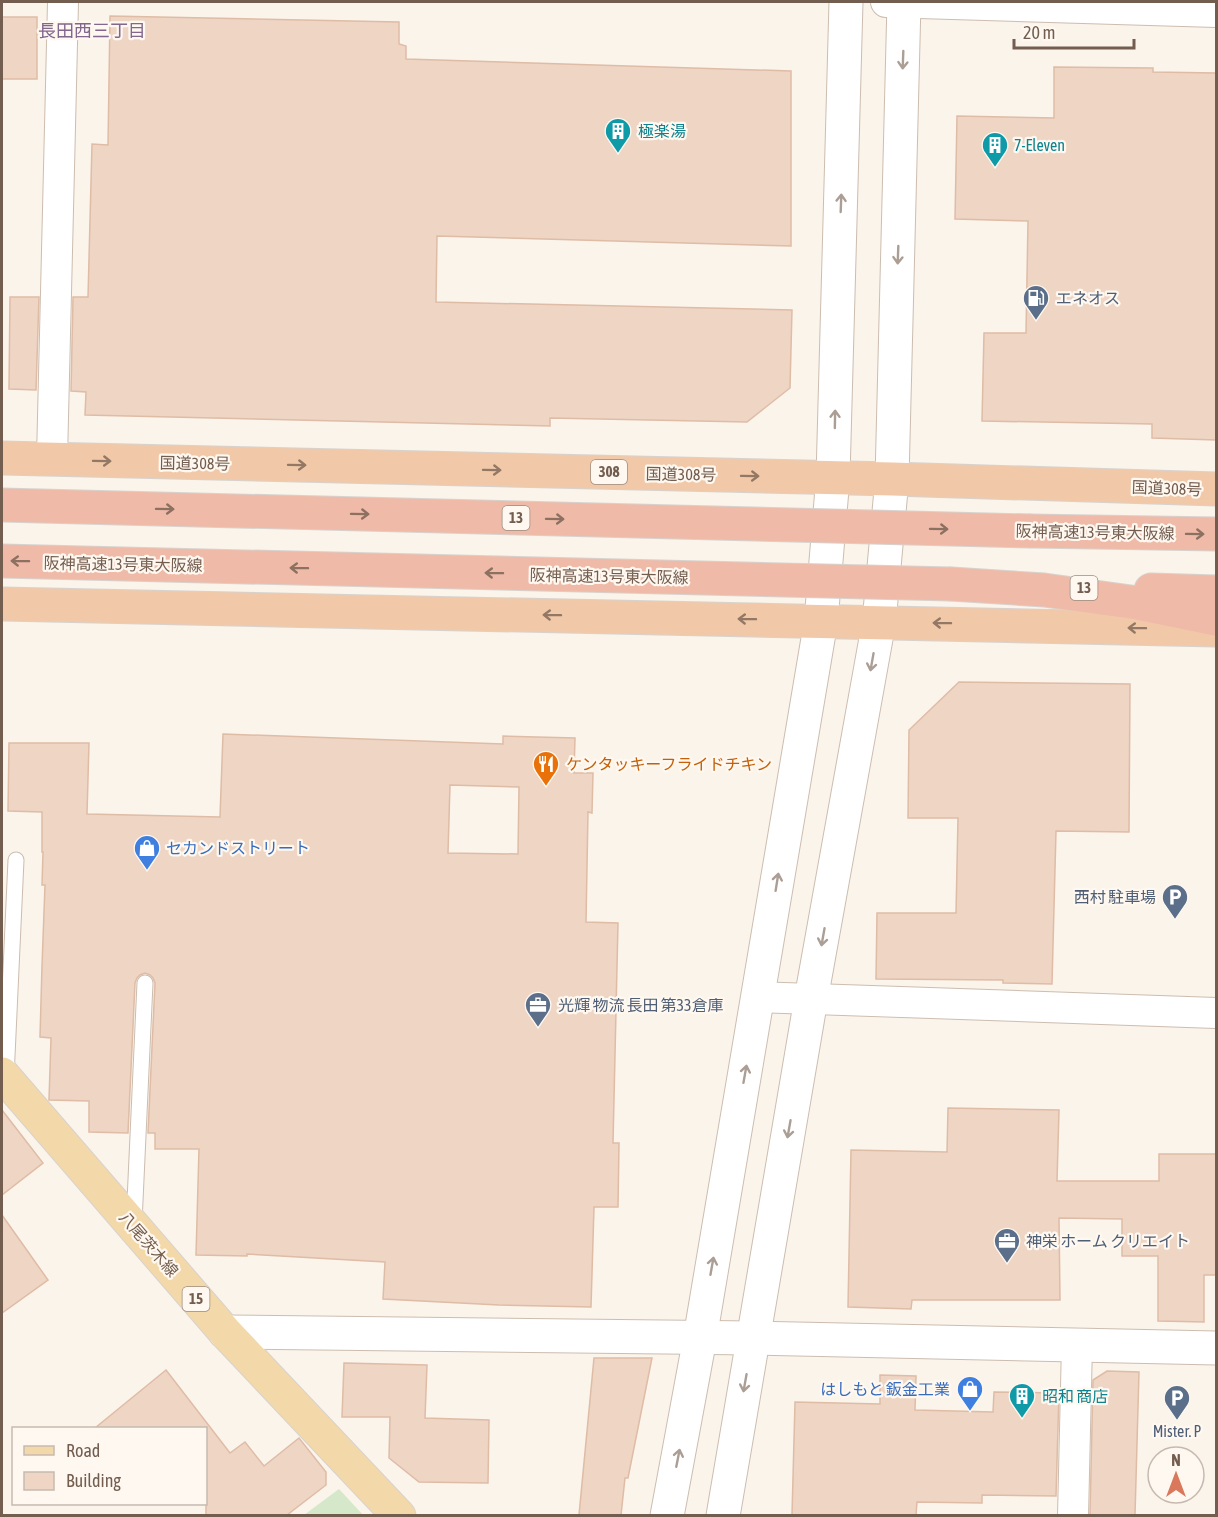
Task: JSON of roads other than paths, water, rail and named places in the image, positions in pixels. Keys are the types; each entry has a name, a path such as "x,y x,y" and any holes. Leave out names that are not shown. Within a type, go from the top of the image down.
{"highway":[{"name":"国道308号","path":"2,458 833,477 1216,489"},
{"name":"阪神高速13号東大阪線","path":"2,505 1216,534"},
{"name":"阪神高速13号東大阪線","path":"2,561 1216,592"},
{"path":"951,584 1044,590 1138,603 1216,619"},
{"path":"2,604 1216,630"}],"main road":[{"name":"八尾茨木線","path":"4,1077 225,1332 399,1515"}],"street":[{"path":"52,459 63,2"},
{"path":"667,1515 700,1338 821,621 833,477 846,2"},
{"path":"723,1515 811,999 879,622 892,479 898,2 1216,12"},
{"path":"758,997 1216,1014"},
{"path":"225,1332 753,1338 1216,1348"},
{"path":"1073,1515 1077,1344"}],"lane":[{"path":"4,1077 16,860"},
{"path":"134,1227 145,983"}],"place":[{"name":"極楽湯","path":"618,154"},
{"name":"7-Eleven","path":"995,168"},
{"name":"エネオス","path":"1036,321"},
{"name":"ケンタッキーフライドチキン","path":"546,787"},
{"name":"セカンドストリート","path":"147,871"},
{"name":"西村 駐車場","path":"1175,920"},
{"name":"光輝 物流 長田 第33倉庫","path":"538,1028"},
{"name":"神栄 ホーム クリエイト","path":"1007,1264"},
{"name":"はしもと 鈑金工業","path":"970,1412"},
{"name":"昭和 商店","path":"1022,1419"},
{"name":"Mister. P","path":"1177,1421"}],"district":[{"name":"長田西三丁目","path":"92,31"}]}
